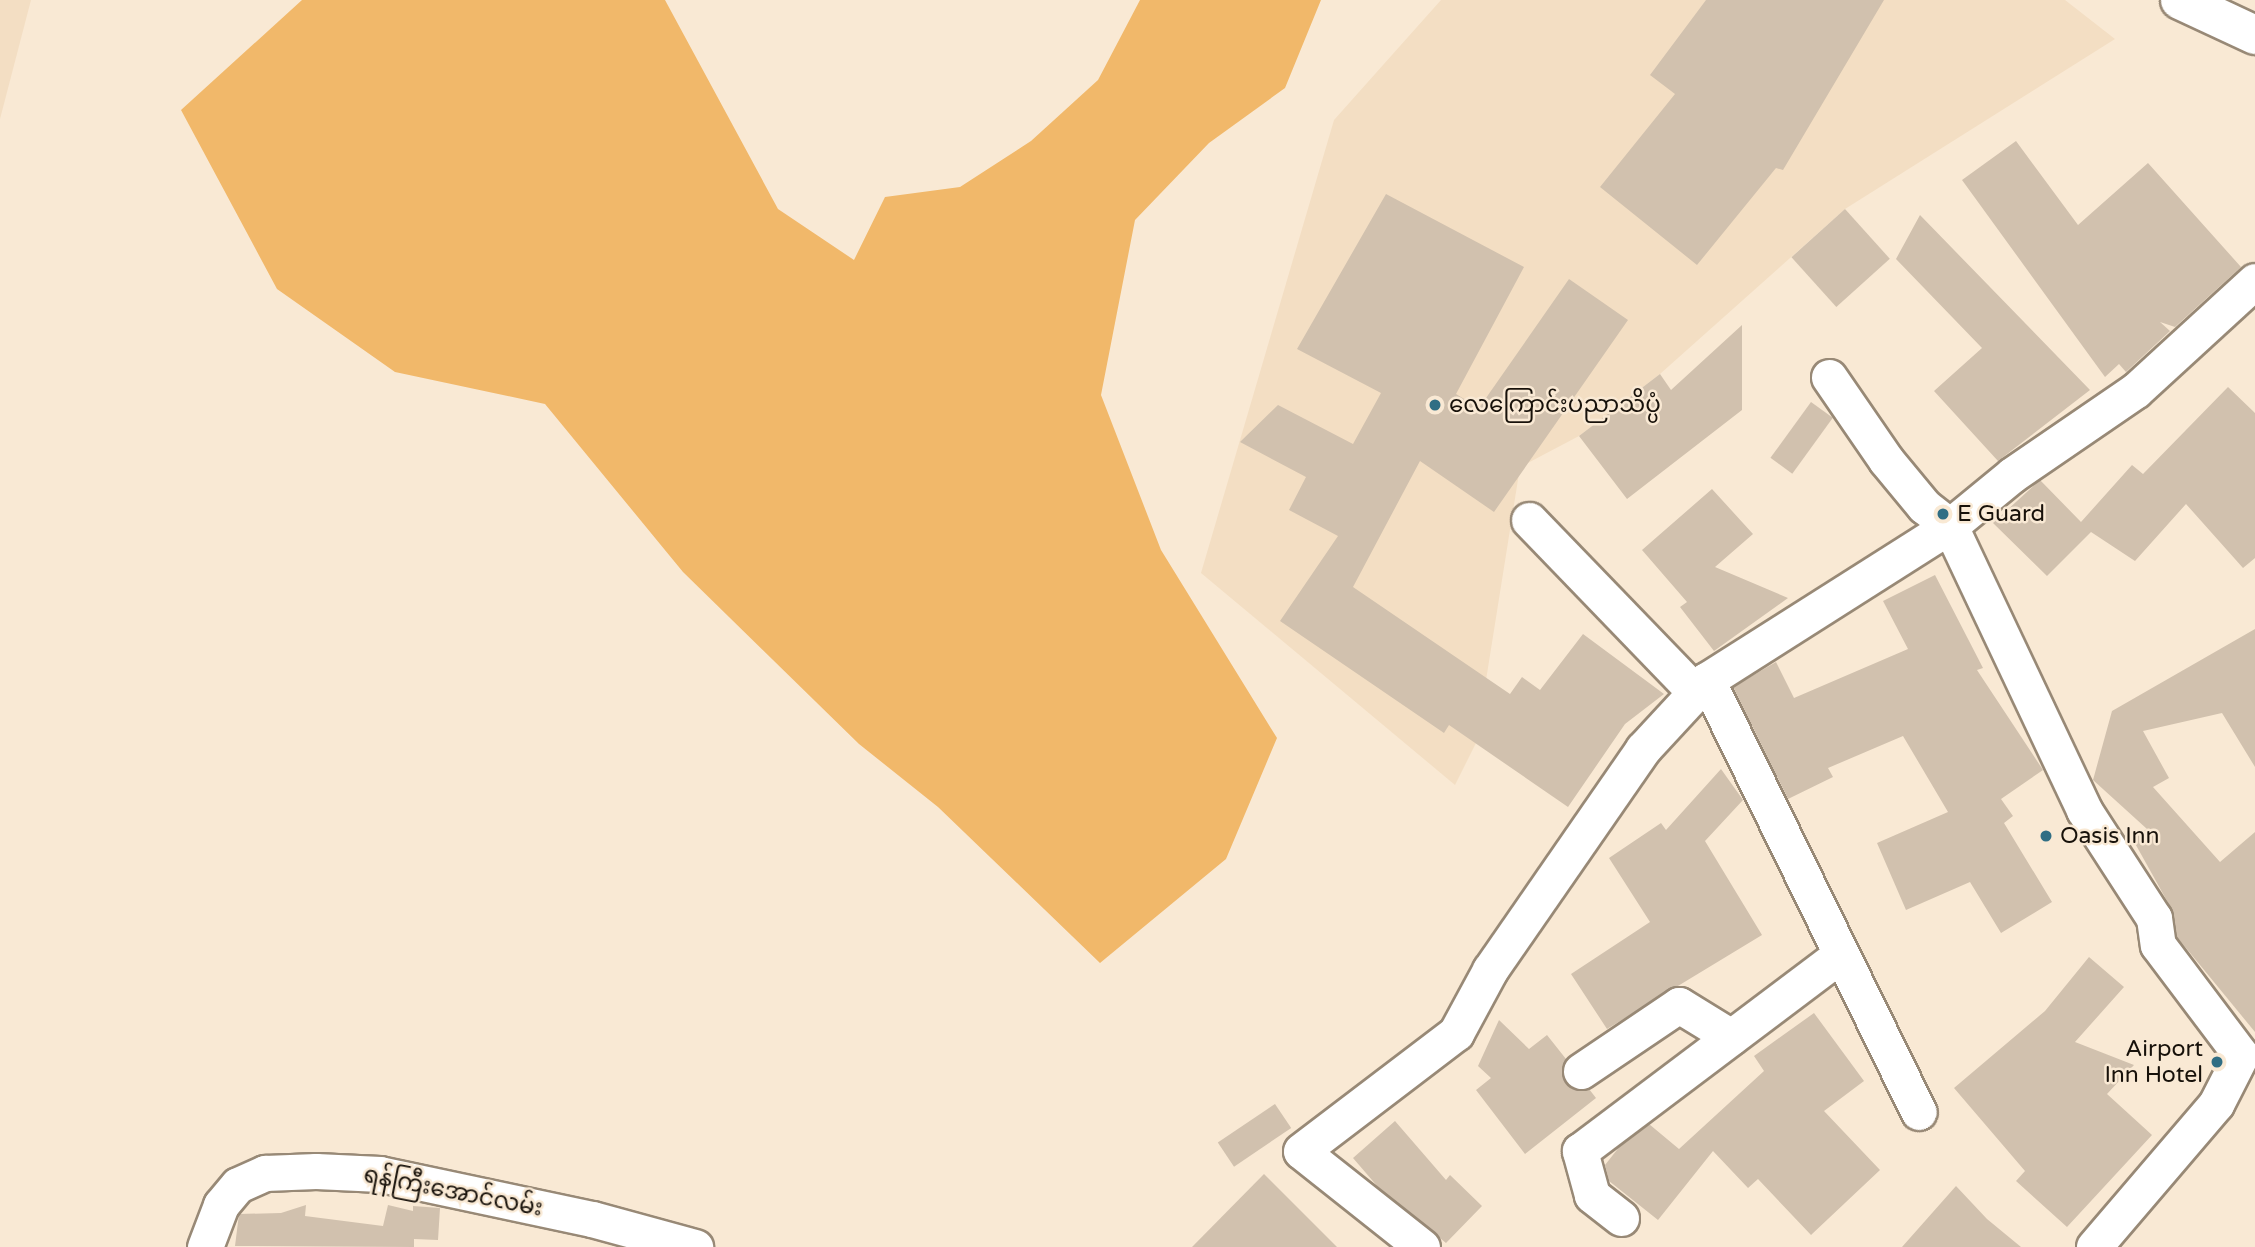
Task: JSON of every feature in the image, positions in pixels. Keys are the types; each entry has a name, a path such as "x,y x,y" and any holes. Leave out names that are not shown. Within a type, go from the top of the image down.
{"main road":[{"path":"2180,0 2255,35"}],"street":[{"path":"1422,1247 1301,1151 1456,1033 1490,970 1643,748 1701,686 1950,526 2012,475 2136,390 2255,281"},
{"path":"1829,377 1886,460 1924,506 1950,526 2084,810 2154,918 2158,945 2241,1055 2216,1104 2094,1247"},
{"path":"1529,520 1701,686 1919,1112"},
{"path":"1621,1218 1592,1195 1580,1151 1839,956"},
{"path":"1581,1071 1679,1005 1731,1037"},
{"name":"ရန်ကြီးအောင်လမ်း","path":"205,1247 221,1205 238,1185 265,1173 316,1171 380,1174 592,1219 695,1247"}],"shaded area":[{"path":"0,0 31,0 0,119"},
{"path":"302,0 665,0 778,209 854,260 885,197 960,187 1031,141 1098,80 1140,0 1321,0 1285,88 1209,143 1135,220 1101,395 1161,550 1277,738 1226,859 1100,963 938,807 859,744 683,572 545,404 395,372 277,289 181,110"},
{"name":"လေကြောင်းပညာသိပ္ပံ","path":"1441,0 2065,0 2115,39 1845,209 1660,374 1579,436 1520,467 1476,743 1455,785 1201,573 1334,120"}],"building":[{"path":"1706,0 1884,0 1783,170 1776,168 1697,265 1600,187 1675,94 1650,75"},
{"path":"2016,141 2078,225 2148,163 2241,267 2175,327 2160,322 2170,331 2126,372 2119,364 2105,377 1962,180"},
{"path":"1386,194 1524,267 1456,394 1479,408 1569,279 1628,320 1494,512 1420,461 1353,587 1510,694 1522,677 1540,690 1583,634 1664,694 1625,724 1568,807 1449,725 1444,733 1280,621 1338,536 1289,510 1306,477 1240,442 1278,405 1353,444 1381,393 1297,349"},
{"path":"1845,209 1890,259 1836,307 1791,257"},
{"path":"1920,215 2090,390 1998,461 1934,391 1982,348 1896,259"},
{"path":"1742,325 1742,410 1627,499 1579,436 1660,374 1671,390"},
{"path":"2228,387 2255,413 2255,558 2243,568 2186,504 2135,561 2091,532 2047,576 1993,523 2040,480 2081,522 2132,465 2143,474"},
{"path":"1811,402 1833,418 1792,474 1770,458"},
{"path":"1712,489 1753,534 1715,567 1788,598 1714,651 1680,607 1687,602 1642,550"},
{"path":"1935,575 1983,668 1977,670 2043,770 2001,799 2013,816 2004,823 2052,902 2001,933 1970,882 1906,910 1877,843 1948,812 1903,736 1828,768 1833,777 1788,799 1733,687 1776,662 1794,698 1908,649 1883,601"},
{"path":"2255,629 2255,767 2222,713 2143,731 2169,778 2153,787 2220,862 2255,832 2255,1032 2177,937 2171,908 2132,838 2147,829 2093,780 2112,711"},
{"path":"1721,769 1743,800 1705,841 1762,935 1607,1029 1571,974 1650,922 1609,858 1661,823 1666,830"},
{"path":"2089,957 2124,987 2075,1042 2134,1065 2107,1094 2152,1135 2067,1227 2016,1181 2025,1171 1954,1088 2045,1011"},
{"path":"1814,1013 1864,1081 1824,1111 1880,1170 1811,1235 1758,1179 1748,1188 1713,1151 1658,1220 1609,1181 1605,1165 1620,1146 1649,1124 1679,1149 1764,1071 1754,1056"},
{"path":"1499,1020 1529,1049 1547,1035 1566,1059 1565,1083 1573,1089 1589,1089 1596,1098 1525,1154 1476,1090 1491,1078 1478,1066"},
{"path":"1275,1104 1291,1128 1234,1167 1218,1143"},
{"path":"1395,1121 1446,1180 1450,1175 1482,1206 1446,1243 1378,1187 1353,1158"},
{"path":"1264,1174 1337,1247 1192,1247"},
{"path":"1956,1186 1987,1219 2021,1247 1902,1247"},
{"path":"306,1205 305,1216 383,1226 388,1205 413,1211 413,1206 440,1208 438,1240 414,1239 414,1247 235,1246 239,1214 281,1213"}],"place":[{"name":"လေကြောင်းပညာသိပ္ပံ","path":"1435,405"},
{"name":"E Guard","path":"1943,514"},
{"name":"Oasis Inn","path":"2046,836"},
{"name":"Airport Inn Hotel","path":"2217,1062"}]}
